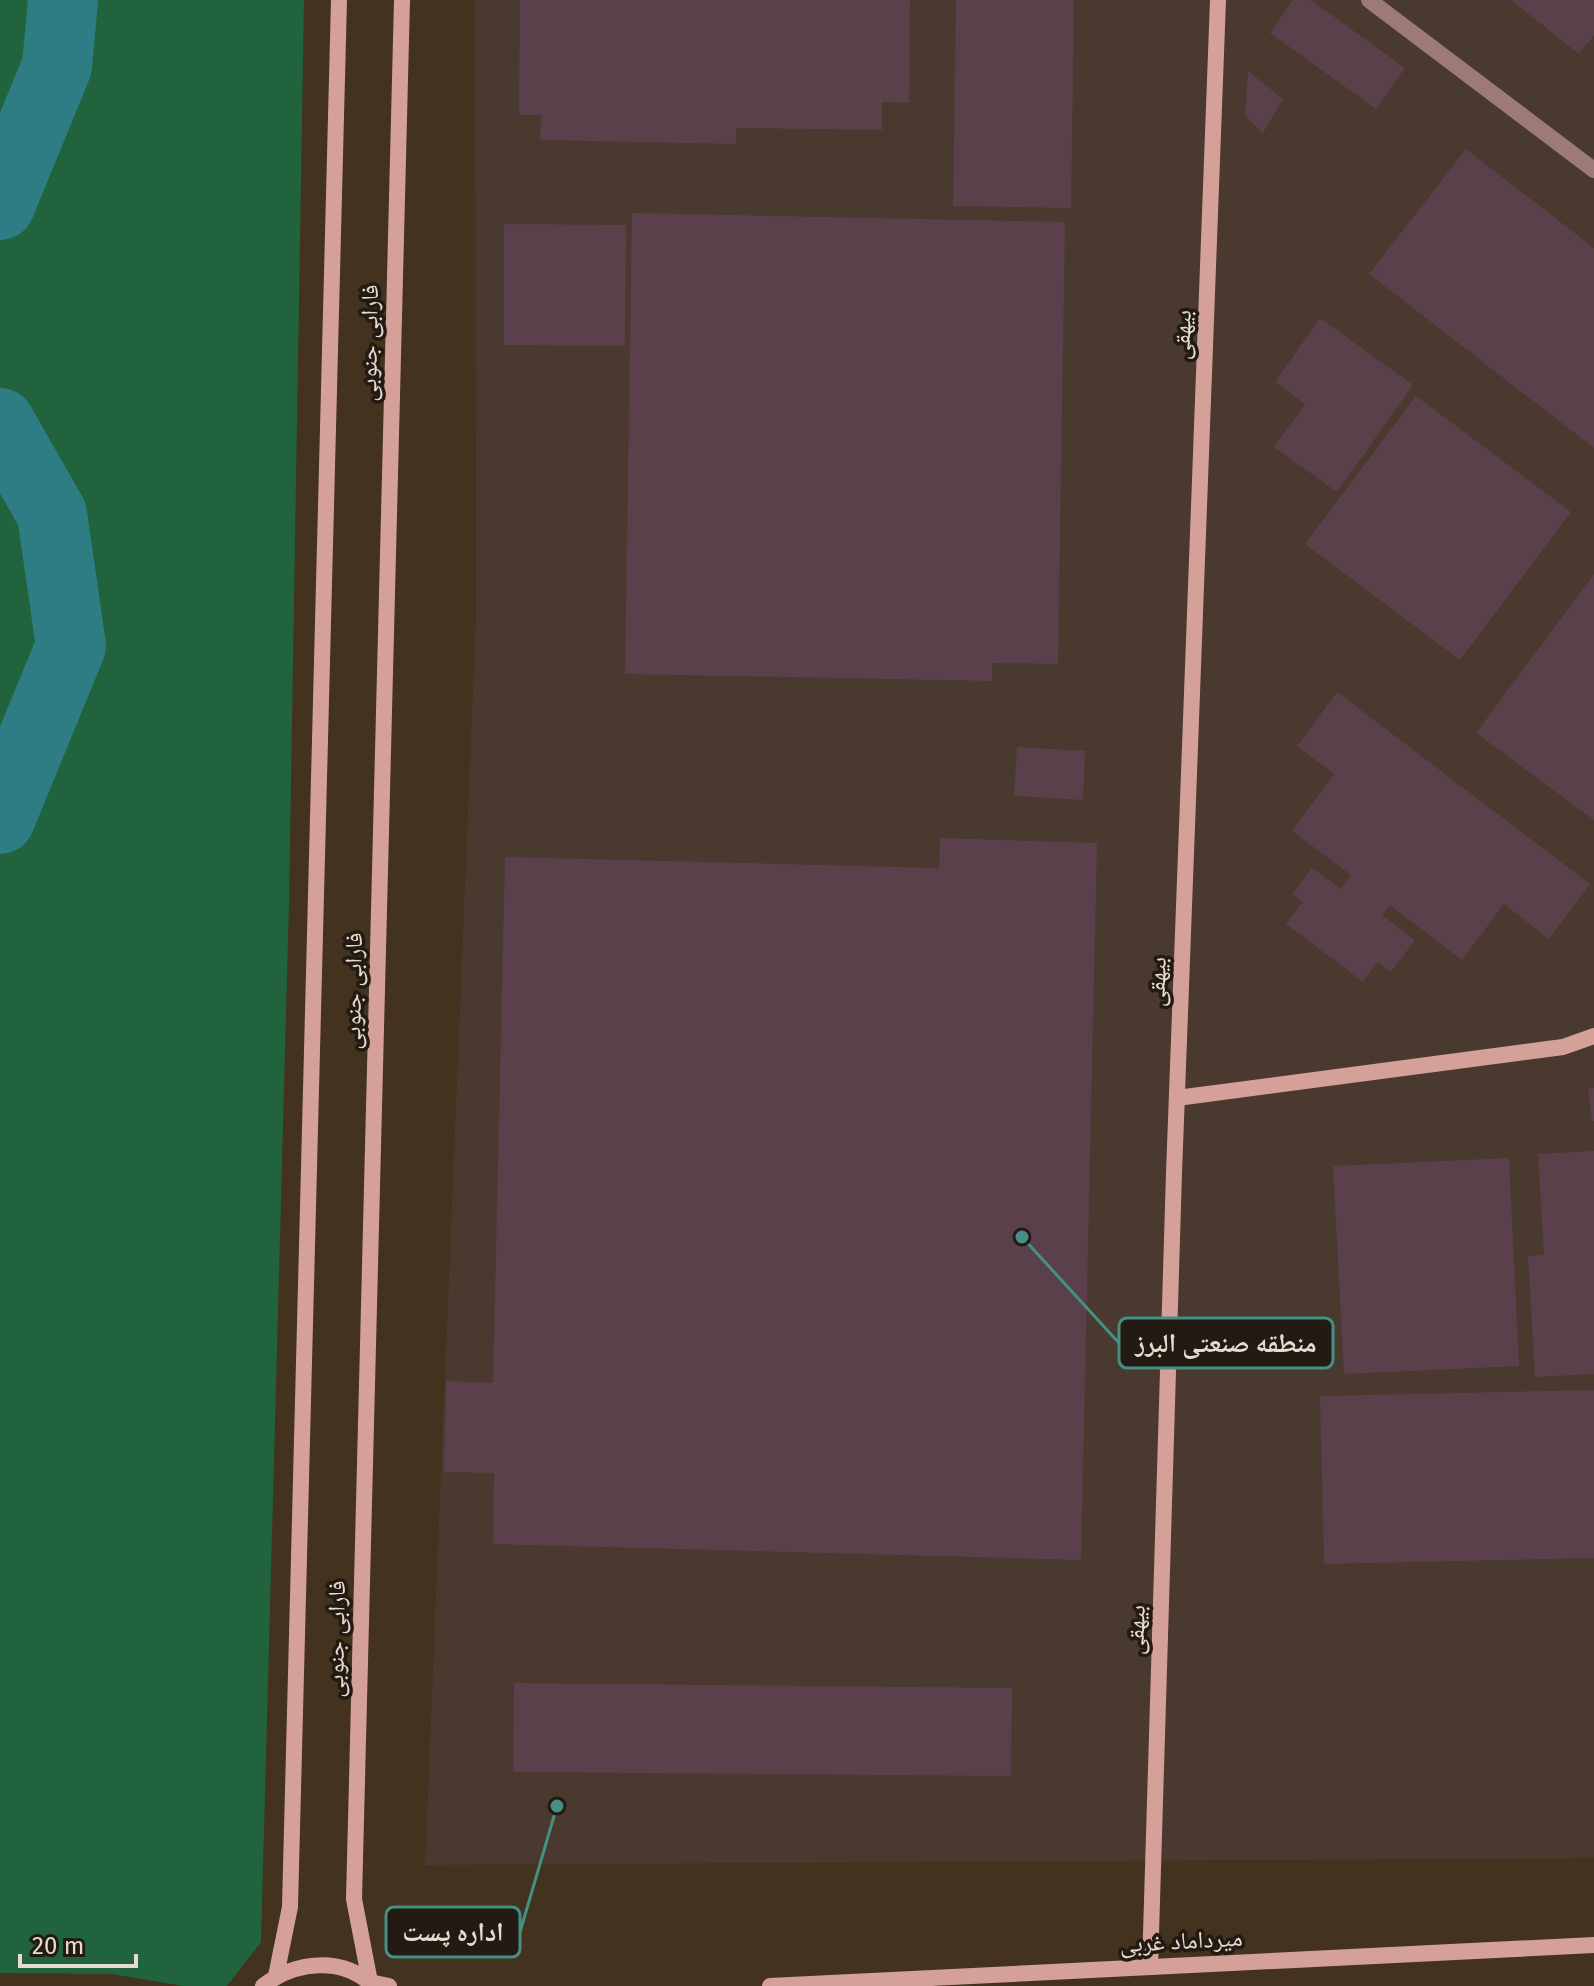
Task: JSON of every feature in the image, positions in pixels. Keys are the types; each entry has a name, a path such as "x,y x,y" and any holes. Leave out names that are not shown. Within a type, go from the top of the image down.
{"street":[{"name":"فارابی جنوبی","path":"270,1981 290,1907 339,0"},
{"name":"فارابی جنوبی","path":"372,1984 354,1899 402,0"},
{"name":"بیهقی","path":"1150,1967 1177,1098 1218,0"},
{"path":"1177,1098 1563,1047 1594,1036"},
{"name":"میرداماد غربی","path":"770,1986 1594,1945"},
{"path":"270,1981 299,1967 324,1965 348,1970 372,1984 389,1986"}],"lane":[{"path":"1369,0 1594,170"}],"shaded area":[{"path":"475,0 1594,0 1594,1858 425,1865 476,616"}],"green space":[{"path":"0,0 304,0 289,903 261,1942 227,1986 183,1986 112,1974 0,1973"}],"building":[{"path":"520,0 910,0 909,103 882,102 882,130 736,128 736,144 540,140 541,115 519,115"},
{"path":"956,0 1074,0 1071,208 953,206"},
{"path":"1293,0 1311,0 1405,68 1376,109 1270,33"},
{"path":"1511,0 1594,0 1594,35 1579,54"},
{"path":"1248,71 1283,99 1263,133 1245,116"},
{"path":"1466,149 1594,248 1594,448 1369,274"},
{"path":"632,213 1065,222 1058,664 992,663 992,681 625,674"},
{"path":"504,224 626,225 625,346 504,345"},
{"path":"1320,318 1413,385 1337,492 1274,447 1305,404 1275,382"},
{"path":"1416,396 1571,512 1460,660 1305,544"},
{"path":"1594,574 1594,820 1476,733"},
{"path":"1337,692 1590,884 1549,939 1504,904 1462,960 1390,905 1382,915 1415,940 1391,972 1378,962 1363,982 1286,924 1303,902 1292,894 1312,868 1341,889 1351,875 1292,831 1334,774 1297,746"},
{"path":"1017,747 1085,751 1083,800 1014,796"},
{"path":"940,838 1097,843 1081,1560 493,1544 494,1473 444,1472 446,1381 493,1383 505,857 939,868"},
{"path":"1588,1088 1594,1088 1594,1121 1592,1121"},
{"path":"1594,1151 1594,1374 1535,1377 1528,1256 1544,1255 1538,1154"},
{"path":"1509,1158 1519,1366 1344,1374 1333,1166"},
{"path":"1594,1390 1594,1558 1324,1564 1320,1396"},
{"path":"514,1683 1012,1688 1011,1776 513,1772"}],"waterway":[{"path":"0,205 57,66 63,0"},
{"path":"0,423 52,514 71,646 0,819"}],"place":[{"name":"منطقه صنعتی البرز","path":"1022,1237"},
{"name":"اداره پست","path":"557,1806"}]}
